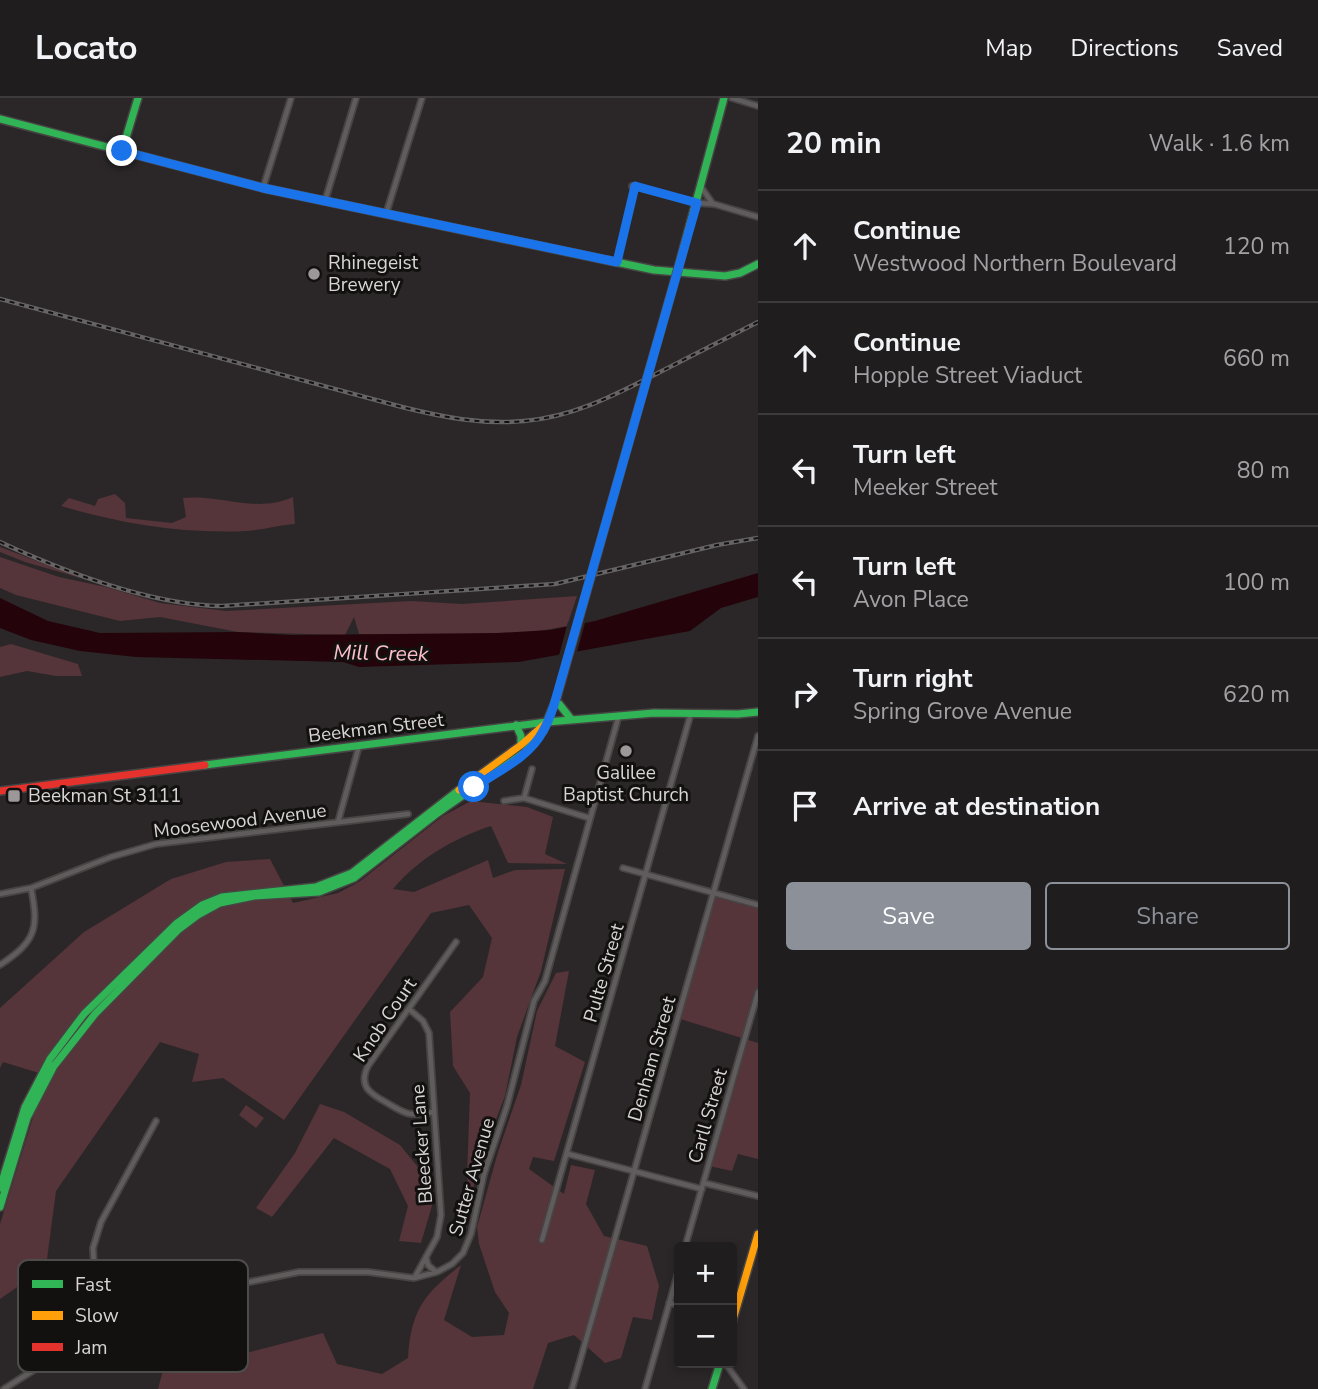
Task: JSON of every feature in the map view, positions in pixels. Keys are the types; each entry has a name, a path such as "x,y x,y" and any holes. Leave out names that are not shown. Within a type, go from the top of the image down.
{"main road":[{"path":"122,151 138,98"},
{"path":"0,1207 31,1108 51,1069 90,1018 177,931 195,916 222,903 249,897 316,894 339,887 445,808 512,763 536,741 556,703 724,98"},
{"path":"0,119 263,188 617,262 687,274 725,276 740,274 758,264"},
{"path":"556,703 571,719"},
{"name":"Beekman Street","path":"0,791 571,719 618,715 758,712"},
{"path":"0,1188 25,1107 50,1059 84,1014 177,923 202,905 222,897 316,887 352,873 521,745 547,722"},
{"path":"516,725 522,736 521,745"},
{"path":"737,1305 758,1234"},
{"path":"712,1389 721,1368"}],"street":[{"path":"263,188 291,98"},
{"path":"325,201 356,98"},
{"path":"386,215 422,98"},
{"path":"732,98 758,106"},
{"path":"617,262 633,186 758,217"},
{"path":"701,187 714,204"},
{"name":"Pulte Street","path":"542,1240 691,713"},
{"name":"Sutter Avenue","path":"248,1282 299,1272 368,1272 414,1278 437,1272 458,1259 467,1246 484,1174 510,1096 534,1001 545,981 618,715"},
{"name":"Denham Street","path":"572,1389 758,737"},
{"path":"338,822 359,746"},
{"path":"524,798 531,769"},
{"path":"504,801 524,798 589,818"},
{"name":"Moosewood Avenue","path":"0,894 30,888 111,857 156,844 408,814"},
{"path":"623,868 758,905"},
{"path":"0,965 21,951 35,929 36,914 30,888"},
{"name":"Knob Court","path":"434,1112 407,1113 370,1093 364,1086 365,1071 456,942"},
{"name":"Carll Street","path":"686,1242 758,992"},
{"name":"Bleecker Lane","path":"409,1009 423,1021 429,1033 441,1222 437,1237 414,1278"},
{"path":"94,1260 93,1248 101,1222 156,1121"},
{"path":"568,1154 702,1189"},
{"path":"704,1183 758,1196"},
{"path":"426,1257 428,1265 437,1272"},
{"path":"645,1389 674,1286"},
{"path":"669,1303 674,1304"},
{"path":"727,1368 744,1389"},
{"name":"Sutter Avenue","path":"4,1389 31,1372"}],"shaded area":[{"path":"115,494 125,503 126,518 172,523 186,517 183,498 265,504 293,497 295,524 247,531 200,531 130,523 61,506 69,498 95,506 98,499"},
{"path":"0,547 84,579 25,562 0,552"},
{"path":"0,557 59,577 160,603 226,611 411,601 462,604 577,596 567,626 516,633 359,634 354,617 345,635 238,632 160,617 120,621 16,595 0,588"},
{"path":"11,644 78,664 82,676 56,676 27,671 0,677 0,647"},
{"path":"471,801 527,807 553,817 545,854 567,864 508,863 491,826 464,837 425,859 393,889 414,892 488,860 493,878 515,870 565,869 541,971 517,1037 505,1096 482,1156 471,1196 467,1177 470,1093 453,1066 450,1012 483,977 492,938 469,905 431,913 284,1120 223,1078 192,1082 199,1054 160,1042 56,1191 47,1260 18,1260 18,1286 0,1299 0,1224 35,1111 52,1077 3,1062 0,1068 0,1008 84,932 171,879 226,862 270,859 293,903 338,893 359,882 443,816"},
{"path":"714,892 758,905 758,992 745,1039 677,1018"},
{"path":"569,971 555,1046 585,1062 554,1161 533,1157 529,1169 564,1194 571,1165 595,1170 586,1204 604,1236 647,1246 659,1286 652,1320 633,1317 621,1358 605,1363 574,1335 548,1343 533,1389 158,1389 162,1372 248,1372 248,1353 323,1333 337,1364 382,1374 408,1358 412,1327 422,1304 438,1285 461,1265 444,1320 472,1337 504,1335 509,1313 495,1292 479,1244 477,1227 498,1152 521,1085 537,1011 556,973"},
{"path":"745,1039 758,1043 758,1159 738,1154 732,1171 709,1166"},
{"path":"320,1104 344,1112 400,1145 426,1177 434,1199 421,1243 399,1241 408,1206 390,1169 334,1138 272,1217 256,1208 295,1153"},
{"path":"246,1105 264,1118 256,1128 239,1115"}],"water":[{"name":"Mill Creek","path":"758,573 758,597 721,608 690,631 519,662 359,667 343,662 136,657 80,651 31,640 0,628 0,598 48,621 100,633 238,632 291,635 550,630 595,621"}],"pier":[{"path":"586,619 576,656 558,659 568,622"}],"railway":[{"path":"0,299 402,407 447,417 493,422 542,419 593,404 758,322"},
{"path":"0,542 52,565 108,585 166,600 222,606 555,584 717,545 758,538"}],"traffic: fast":[{"path":"122,151 138,98"},
{"path":"678,269 724,98"},
{"path":"0,119 263,188 654,270 725,276 740,273 758,264"},
{"path":"624,459 678,269"},
{"path":"556,700 571,719"},
{"path":"0,1207 27,1118 54,1066 95,1014 178,930 220,903 254,896 319,892 354,878 435,815 525,752 543,731 556,700"},
{"path":"205,765 547,722 654,713 758,712"},
{"path":"516,725 521,744"},
{"path":"0,1188 25,1107 50,1059 84,1014 177,923 202,905 222,897 316,887 352,873 459,790"},
{"path":"712,1389 718,1368"}],"traffic: slow":[{"path":"556,700 624,459"},
{"path":"459,790 521,745 547,722"},
{"path":"737,1306 758,1234"}],"traffic: jam":[{"path":"0,791 205,765"}],"place":[{"name":"Rhinegeist Brewery","path":"314,274"},
{"name":"Galilee Baptist Church","path":"626,751"},
{"name":"Beekman St 3111","path":"14,796"}],"route":[{"path":"122,151 263,188 617,262 635,186 697,203 554,705 536,741 512,763 474,787"}]}
